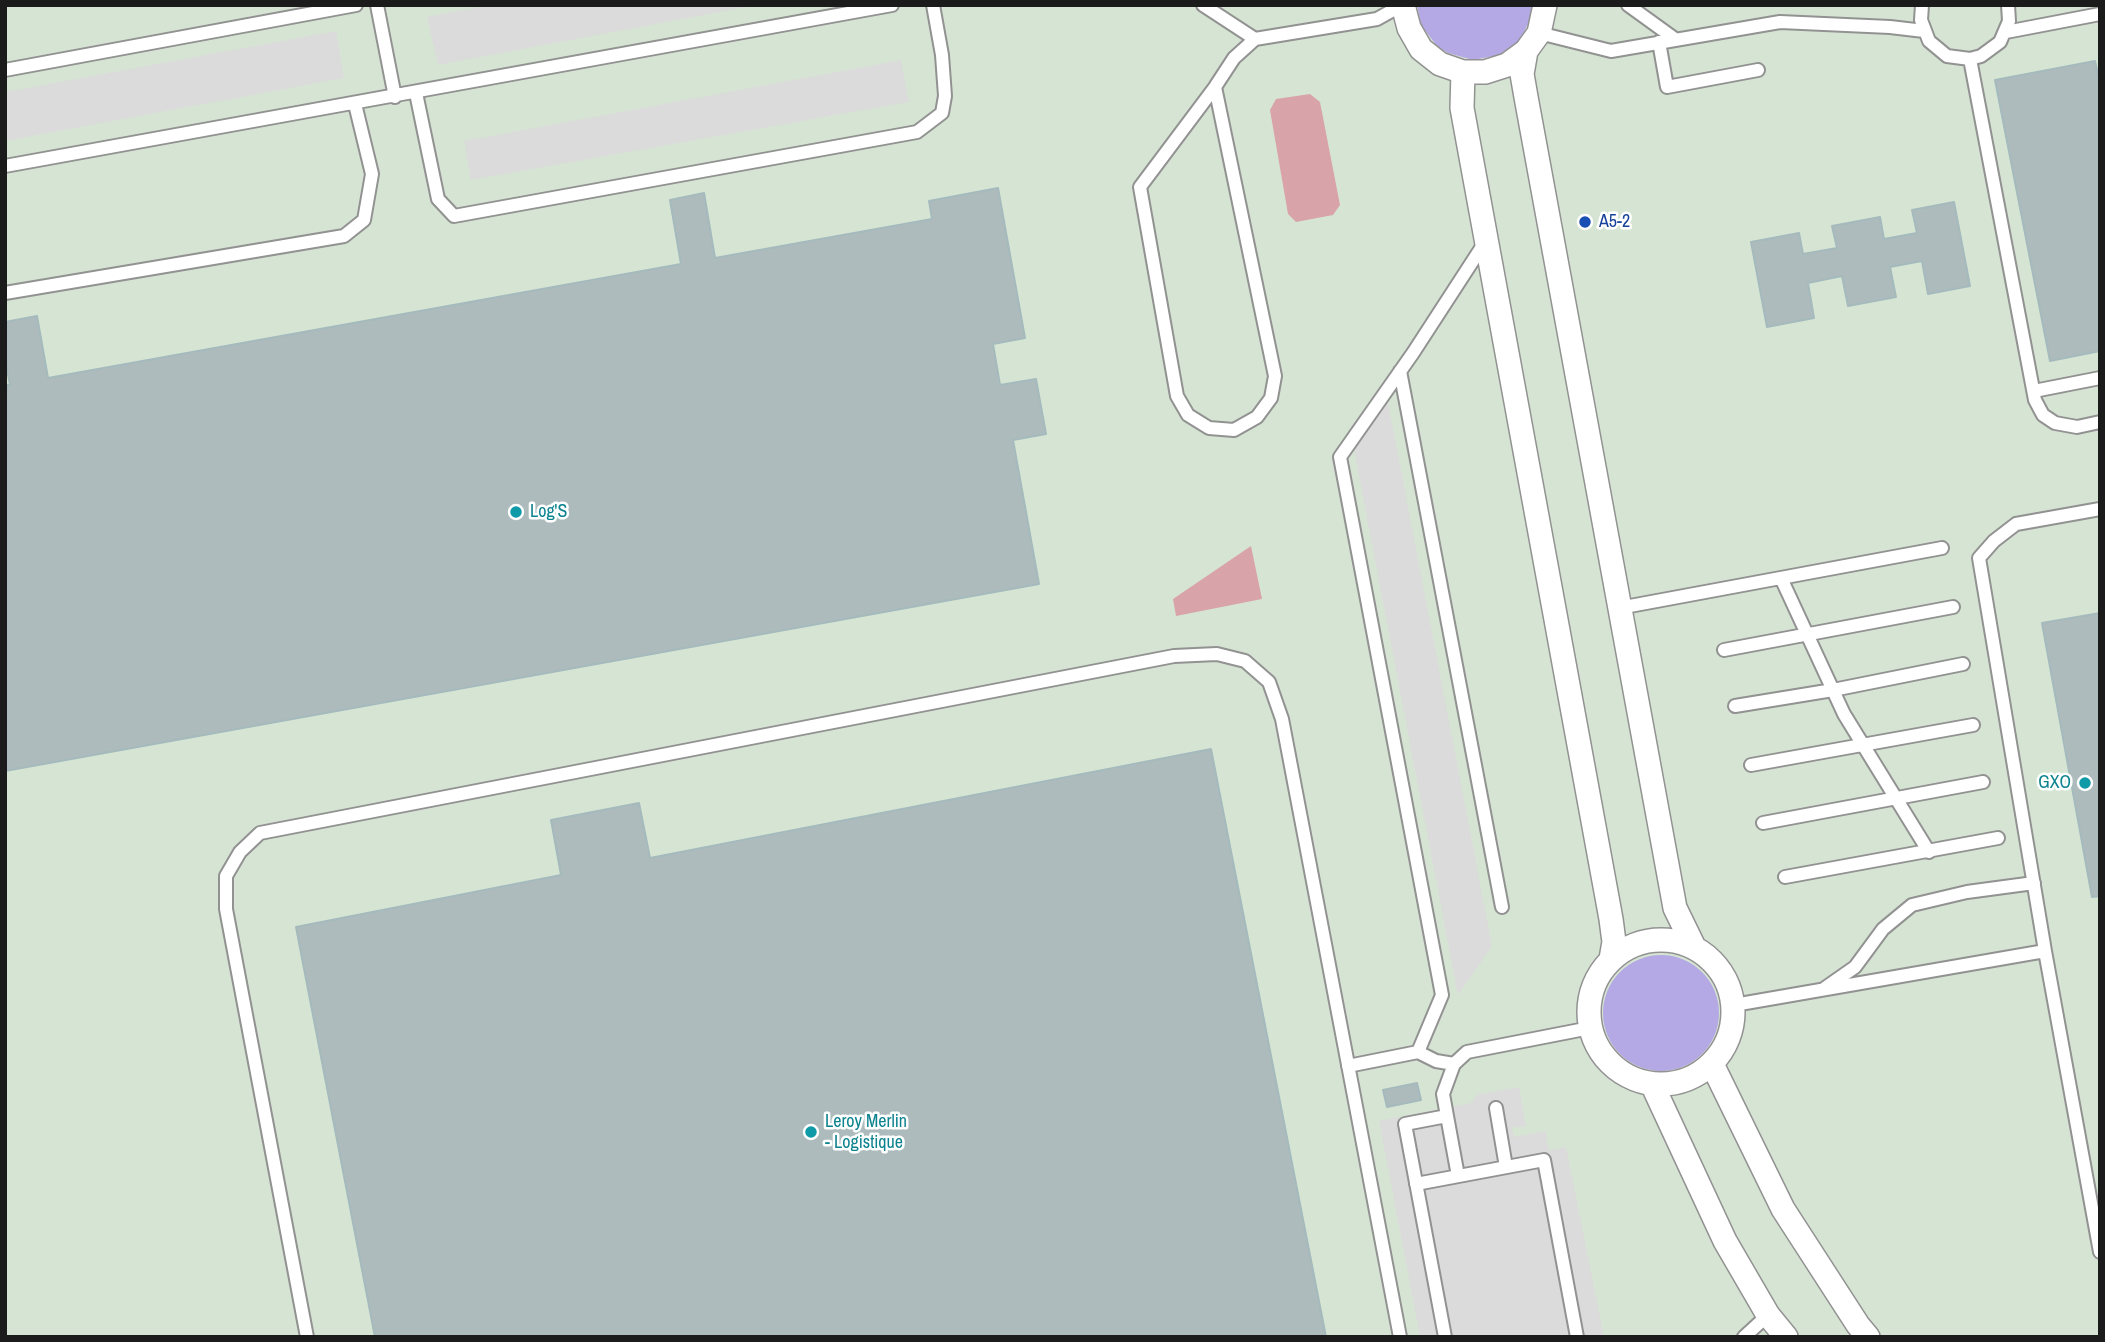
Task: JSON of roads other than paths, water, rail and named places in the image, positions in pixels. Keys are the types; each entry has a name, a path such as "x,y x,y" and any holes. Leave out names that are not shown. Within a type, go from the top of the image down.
{"street":[{"path":"1403,5 1409,28 1421,49 1440,64 1463,72 1485,72 1507,65 1532,42"},
{"path":"1545,5 1522,74 1675,908 1694,947"},
{"path":"1463,72 1462,108 1611,919 1614,942 1611,959"},
{"path":"1651,940 1673,940 1694,947 1714,961 1728,982 1734,1005 1733,1027 1725,1047 1712,1065 1694,1077 1673,1084 1652,1084 1631,1078 1612,1065 1598,1048 1591,1028 1589,1009 1592,991 1600,974 1611,959 1629,946 1651,940"},
{"path":"1712,1065 1783,1209 1868,1337"},
{"path":"1652,1084 1725,1241 1768,1315 1786,1337"}],"lane":[{"path":"5,70 356,5"},
{"path":"377,5 395,97"},
{"path":"5,166 892,5"},
{"path":"416,93 439,199 454,216 917,132 942,113 945,96 942,55 933,5"},
{"path":"1203,5 1255,39"},
{"path":"1215,87 1275,376 1271,398 1264,408 1257,417 1234,430 1209,428 1188,415 1177,396 1140,187 1234,58 1255,39 1377,19 1403,5"},
{"path":"1628,5 1675,39"},
{"path":"1922,5 1921,20 1924,32 1937,50 1958,59 1970,59 1991,51 2006,32 2009,21 2008,5"},
{"path":"2006,32 2100,15"},
{"path":"1532,42 1611,51 1780,22 1924,32"},
{"path":"1659,42 1667,87 1758,70"},
{"path":"1970,59 2034,391 2043,415 2055,423 2077,427 2100,422"},
{"path":"5,293 344,236 364,220 372,174 355,104"},
{"path":"1418,1052 1442,995 1340,457 1487,239"},
{"path":"1400,371 1502,907"},
{"path":"2034,391 2100,378"},
{"path":"2100,509 2016,524 1994,541 1979,558 2045,951 2100,1252"},
{"path":"1619,608 1942,548"},
{"path":"1781,578 1833,690 1863,746 1929,852"},
{"path":"1724,650 1953,607"},
{"path":"307,1337 226,909 226,876 240,852 261,833 1174,656 1217,654 1245,661 1269,682 1282,719 1400,1337"},
{"path":"1735,706 1963,664"},
{"path":"1751,765 1973,725"},
{"path":"1763,822 1983,782"},
{"path":"1785,877 1998,838"},
{"path":"1822,990 1855,967 1883,929 1912,905 1967,892 2034,883"},
{"path":"1734,1005 2045,951"},
{"path":"1458,1176 1443,1094 1454,1064 1468,1052 1591,1028"},
{"path":"1348,1066 1418,1052 1436,1061 1454,1064"},
{"path":"1496,1108 1506,1167"},
{"path":"1445,1337 1405,1124 1447,1116"},
{"path":"1416,1184 1544,1160 1577,1337"},
{"path":"1744,1337 1768,1315"}],"place":[{"name":"A5-2","path":"1585,222"},
{"name":"Log'S","path":"516,512"},
{"name":"GXO","path":"2085,783"},
{"name":"Leroy Merlin - Logistique","path":"811,1132"}]}
